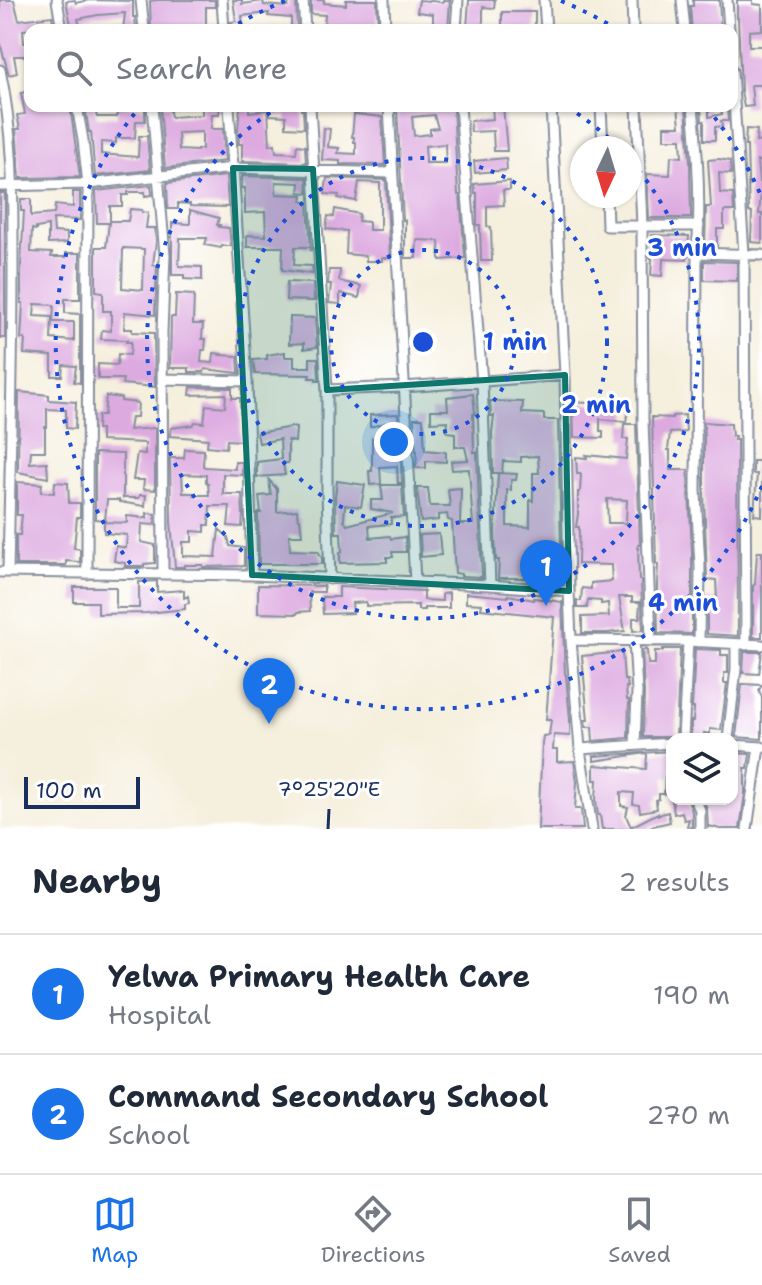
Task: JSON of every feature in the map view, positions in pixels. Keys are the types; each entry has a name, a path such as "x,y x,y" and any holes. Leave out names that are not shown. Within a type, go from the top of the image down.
{"street":[{"path":"57,0 61,24"},
{"path":"141,0 143,24"},
{"path":"222,0 224,24"},
{"path":"303,0 305,24"},
{"path":"384,0 385,24"},
{"path":"456,24 458,0"},
{"path":"544,0 546,24"},
{"path":"632,0 633,24"},
{"path":"682,0 684,24"},
{"path":"727,0 729,24"},
{"path":"0,70 6,97 13,185 13,320 4,572 163,572 569,591"},
{"path":"78,112 88,184 87,574"},
{"path":"153,112 165,255 163,572"},
{"path":"229,112 247,381 252,575"},
{"path":"310,112 327,390 330,579"},
{"path":"389,112 415,582"},
{"path":"460,112 482,382 490,585"},
{"path":"551,112 565,375 571,640 580,749 592,829"},
{"path":"601,112 602,136"},
{"path":"637,112 651,640"},
{"path":"694,112 699,226 696,493 700,567 699,642"},
{"path":"729,733 741,645 744,254 735,112"},
{"path":"0,186 88,184 233,168 392,173"},
{"path":"606,208 607,226 699,226"},
{"path":"697,253 762,255"},
{"path":"327,390 565,375"},
{"path":"162,379 247,381"},
{"path":"571,640 762,645"},
{"path":"634,640 637,692 635,745"},
{"path":"683,733 688,641"},
{"path":"580,749 666,743"},
{"path":"738,745 760,747 747,829"},
{"path":"698,805 700,829"}],"highlighted area":[{"path":"233,168 313,169 327,390 565,375 569,591 252,575"}],"building":[{"path":"0,0 14,0 19,20 52,16 53,24 24,24 24,56 14,56 17,73 9,75 0,43"},
{"path":"215,0 215,7 206,7 206,24 151,24 150,1"},
{"path":"233,0 242,0 242,4 263,1 264,5 288,7 289,0 296,0 297,24 291,24 291,18 268,16 269,13 242,16 243,24 231,24 236,21"},
{"path":"311,0 346,5 346,0 377,0 378,24 324,24 325,15 311,14"},
{"path":"419,0 450,0 448,24 433,24 433,14 417,12"},
{"path":"469,0 495,0 494,8 483,7 483,24 467,24"},
{"path":"693,0 719,0 721,24 692,24 690,6 693,6"},
{"path":"737,0 753,0 753,4 762,5 762,30 749,31 749,46 762,46 762,85 751,85 753,106 744,107 741,91"},
{"path":"66,1 133,1 136,24 124,24 125,13 78,19 79,24 71,24"},
{"path":"502,12 535,12 535,24 502,24"},
{"path":"71,112 80,177 20,178 17,115"},
{"path":"86,112 96,112 97,117 117,117 117,112 145,112 145,121 136,121 135,138 116,138 116,143 101,142 101,154 138,157 139,136 147,136 150,170 95,176"},
{"path":"160,112 170,112 171,117 219,112 212,114 211,129 223,129 225,161 165,168","holes":["202,132 202,149 179,150 178,133"]},
{"path":"240,112 268,112 270,145 275,144 276,152 296,153 297,145 305,146 306,163 242,161 238,130"},
{"path":"270,112 303,112 304,128 286,127 286,116 270,115"},
{"path":"397,112 453,112 465,258 440,260 439,241 417,240 416,258 405,258","holes":["434,115 438,128 430,129 430,134 414,136 412,117","445,144 446,163 426,163 425,146"]},
{"path":"492,112 504,112 507,151 494,151 493,131 471,132 470,121 493,119"},
{"path":"679,112 686,112 691,218 649,218 647,174 670,175 671,156 682,157 681,139 664,139 664,126 680,126"},
{"path":"701,112 709,112 709,117 727,112 728,121 721,121 722,126 715,127 715,140 704,140"},
{"path":"354,114 382,117 385,165 340,164 340,161 322,160 324,128 330,129 328,147 339,148 338,153 356,154 356,142 352,137"},
{"path":"746,129 757,130 756,142 762,141 762,161 757,161 759,182 762,182 759,214 762,214 762,243 751,242"},
{"path":"506,158 507,170 475,173 474,161"},
{"path":"708,160 730,161 731,174 719,173 720,193 733,194 734,211 724,211 724,229 717,229 717,246 705,246 706,207 711,207"},
{"path":"226,176 228,207 178,203 178,209 168,209 167,183"},
{"path":"242,176 307,178 308,193 299,192 300,183 276,182 276,194 303,195 302,201 308,203 311,251 310,247 295,247 294,265 312,266 313,274 282,270 283,247 247,247 247,235 266,236 265,212 245,213"},
{"path":"327,178 386,180 390,258 366,261 366,256 346,254 347,231 326,229 328,216 334,217 335,209 359,214 358,221 369,222 369,230 380,230 380,183 359,182 356,201 325,194"},
{"path":"510,181 510,190 503,190 504,205 487,206 492,261 481,261 474,184"},
{"path":"151,185 152,195 128,192 128,195 122,195 122,206 110,206 110,221 128,221 130,209 142,210 148,213 146,228 155,228 155,315 125,312 124,329 154,333 155,387 122,384 123,379 98,379 98,364 117,365 118,354 130,355 131,342 101,339 102,330 111,331 111,311 103,311 103,292 96,291 96,247 106,247 109,223 97,223 96,191","holes":["123,248 144,249 143,290 122,288"]},
{"path":"73,192 80,192 80,220 53,219 54,232 67,233 67,243 48,244 48,226 32,229 31,252 52,253 51,257 80,253 80,299 65,299 65,313 80,314 80,383 74,382 76,366 63,365 62,376 52,376 52,356 24,354 25,339 21,339 24,211 21,211 21,199 31,199 31,216 54,214 55,205 73,207","holes":["35,304 54,305 53,322 74,322 74,341 51,339 52,317 34,316"]},
{"path":"0,193 5,193 5,338 0,338"},
{"path":"190,210 219,218 219,227 229,228 231,246 205,245 207,238 180,238 179,266 202,267 202,280 172,275 172,223 190,224"},
{"path":"652,235 689,236 687,260 663,259 662,276 651,275"},
{"path":"704,261 737,262 737,281 704,280"},
{"path":"329,270 340,270 339,281 361,286 359,298 340,293 340,304 329,303"},
{"path":"287,282 313,283 314,301 286,300"},
{"path":"176,294 194,295 193,324 203,324 202,339 206,339 201,362 213,363 214,353 238,356 239,373 205,369 204,372 189,372 189,368 170,368 171,317 175,317"},
{"path":"290,317 315,318 317,347 304,349 304,343 289,344"},
{"path":"285,352 285,357 294,357 294,367 310,367 310,358 318,358 319,381 309,378 310,375 255,374 253,360 267,359 267,355"},
{"path":"191,387 232,388 232,398 240,398 241,441 227,440 226,448 207,446 208,439 170,436 171,428 204,423 206,405 225,407 226,394 190,395"},
{"path":"19,392 49,395 49,400 76,402 75,429 66,428 66,410 47,409 45,451 31,451 30,463 47,462 48,478 18,472"},
{"path":"473,394 482,577 455,573 452,521 448,520 447,514 438,515 438,520 421,522 417,488 428,488 430,506 450,506 448,489 461,488 460,524 473,524 469,469 452,470 451,461 468,460 465,447 455,447 455,433 447,432 448,421 431,422 431,410 448,410 447,397"},
{"path":"106,396 138,403 137,417 131,417 129,430 155,428 155,490 143,489 144,480 133,480 137,453 145,454 145,443 101,441 101,429 97,429 98,415 104,415"},
{"path":"490,401 523,402 522,413 544,414 544,420 558,420 561,547 552,547 547,565 561,567 561,582 498,578 495,532 498,473 493,473 494,416 491,416","holes":["538,456 539,473 533,473 530,527 507,526 507,490 511,490 511,480 516,480 517,474 498,473 502,473 503,461 521,462 521,457"]},
{"path":"573,402 628,410 626,422 600,419 603,438 574,437"},
{"path":"398,414 402,483 398,483 397,466 380,467 381,484 370,485 372,438 390,437 389,424 370,427 370,415"},
{"path":"685,415 686,432 670,433 668,450 670,470 688,470 692,634 658,633 652,417"},
{"path":"414,418 423,418 425,450 446,452 446,462 426,461 426,468 416,468"},
{"path":"704,422 731,424 732,436 737,440 738,636 707,634 707,599 717,600 716,580 707,579"},
{"path":"624,424 636,424 643,630 633,631 633,618 639,618 640,602 632,602 632,597 619,597 625,631 582,633 582,617 609,616 608,603 601,604 601,601 588,600 587,608 577,608 582,588 591,589 591,583 612,581 611,565 578,564 579,527 576,527 581,474 577,474 576,457 626,459 628,439 623,439","holes":["607,499 627,500 626,523 608,523"]},
{"path":"296,428 295,442 288,440 288,463 283,463 285,475 257,477 257,462 281,459 280,439 259,443 257,433"},
{"path":"185,449 204,450 205,467 235,469 235,462 242,462 242,475 223,474 223,494 242,494 242,527 228,526 230,506 210,506 209,525 205,525 205,532 192,531 192,542 183,542 183,556 216,557 219,529 228,537 230,546 244,548 244,566 175,567 170,458 184,458","holes":["182,474 206,475 209,495 183,493"]},
{"path":"95,453 123,454 123,498 146,495 145,506 107,500 105,520 95,519"},
{"path":"753,461 762,461 762,516 754,515 757,474 753,474"},
{"path":"269,480 277,489 277,512 297,510 300,519 302,535 289,535 290,550 318,551 322,564 259,564 259,496 271,495"},
{"path":"337,481 365,485 361,507 345,505 344,520 347,525 393,513 371,509 371,500 383,500 381,485 402,485 404,517 391,518 391,524 369,526 370,538 405,537 406,552 392,552 393,557 387,557 387,562 340,563 341,533 336,533"},
{"path":"17,482 42,484 41,492 54,493 55,482 68,483 69,503 80,503 74,548 80,549 80,562 16,565 16,535 20,535 22,515 17,515"},
{"path":"147,513 155,514 155,525 142,524 141,542 155,545 155,563 125,566 125,563 114,561 116,546 126,548 127,535 104,533 104,522 127,523 127,516 147,518"},
{"path":"439,534 441,555 421,557 420,535"},
{"path":"757,552 762,552 762,637 753,637"},
{"path":"157,581 157,592 184,590 184,598 188,596 189,603 185,604 185,609 98,614 98,602 74,602 74,587 116,587 116,608 139,608 139,582"},
{"path":"258,585 324,586 324,592 309,592 310,611 297,614 258,613"},
{"path":"339,587 424,591 424,600 442,601 442,594 449,593 449,608 418,610 418,605 366,606 366,602 352,603 353,613 323,614 322,597 339,597"},
{"path":"466,593 562,602 570,736 554,735 553,750 557,750 557,762 574,761 577,782 575,809 581,809 583,829 538,829 542,743 543,736 551,735 551,720 546,720 554,617 481,609 482,604 466,603"},
{"path":"680,649 676,733 666,733 666,737 643,737 642,650 647,650 648,664 655,664 655,651"},
{"path":"695,649 721,650 721,655 728,655 728,673 724,673 724,683 727,683 721,730 691,733"},
{"path":"622,652 629,700 628,738 593,741 592,727 586,727 585,720 588,720 582,656"},
{"path":"744,652 762,652 759,674 743,673"},
{"path":"742,684 762,685 759,690 762,698 762,739 738,737"},
{"path":"666,751 664,794 659,794 656,800 657,809 640,812 639,805 633,804 634,793 621,792 621,806 628,807 626,816 631,827 658,813 668,812 670,822 647,829 602,829 596,801 594,765 646,769 647,755 594,761 594,756"},
{"path":"738,753 750,754 748,768 745,768 740,829 709,826 708,829 705,805 738,805"},
{"path":"673,805 690,805 692,828 687,826 689,819 684,820 682,812 674,814"}],"place":[{"name":"Yelwa Primary Health Care","path":"546,606"},
{"name":"Command Secondary School","path":"269,724"}]}
